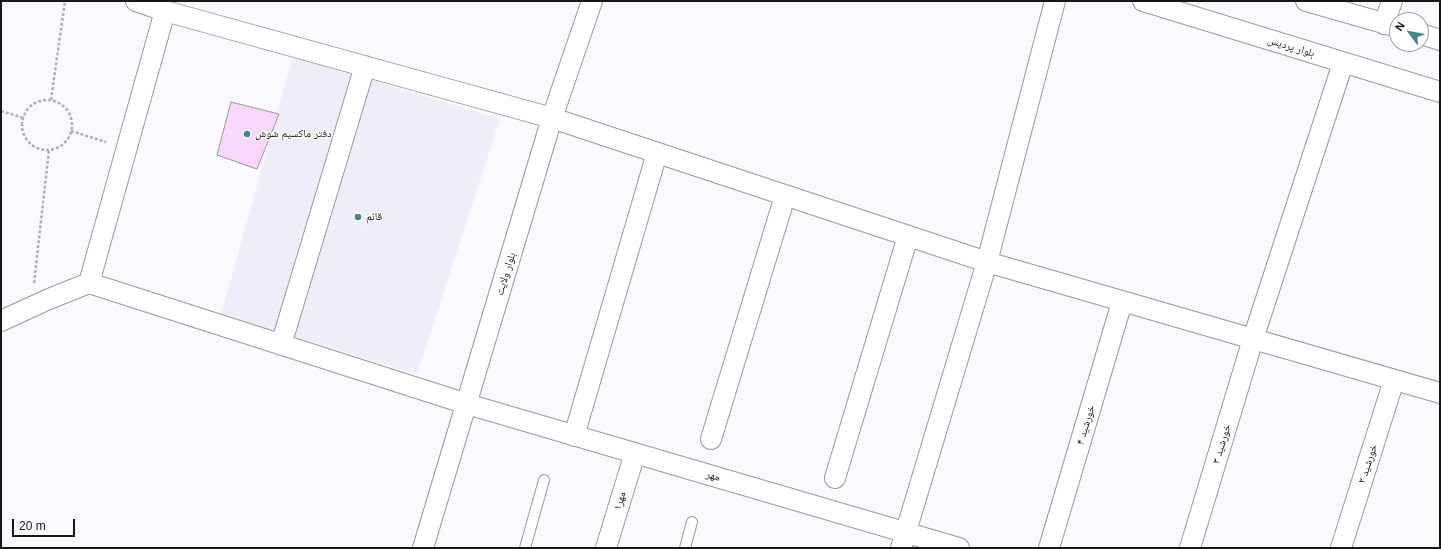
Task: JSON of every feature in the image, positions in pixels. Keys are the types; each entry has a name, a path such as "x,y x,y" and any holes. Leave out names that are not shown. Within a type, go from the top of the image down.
{"street":[{"path":"136,1 165,11 552,118 987,262 1440,393"},
{"name":"بلوار ولایت","path":"423,548 552,118 592,1"},
{"path":"903,540 987,262 1055,1"},
{"name":"بلوار پردیس","path":"1143,1 1440,92"},
{"path":"1306,1 1389,25"},
{"path":"1392,1 1392,12"},
{"path":"1,321 89,284 165,11"},
{"path":"1429,37 1440,40"},
{"name":"خورشید ۳","path":"1190,548 1253,339 1343,63"},
{"path":"281,345 365,66"},
{"path":"574,436 656,153"},
{"path":"710,438 785,196"},
{"path":"835,478 908,236"},
{"name":"مهر","path":"89,284 466,404 635,453 903,540 959,548"},
{"name":"خورشید ۴","path":"1049,548 1122,302"},
{"name":"خورشید ۲","path":"1341,548 1394,380"},
{"name":"مهر۱","path":"606,548 635,453"}],"lane":[{"path":"526,548 544,480"},
{"path":"685,548 692,522"}],"path":[{"path":"51,100 65,1"},
{"path":"51,100 62,105 70,115 72,126 69,138 61,146 49,150 37,148 28,141 23,130 24,118 30,108 40,102 51,100"},
{"path":"1,111 24,118"},
{"path":"71,130 126,149"},
{"path":"32,307 49,150"}],"shaded area":[{"name":"قائم","path":"293,56 500,119 417,374 221,315"}],"building":[{"name":"دفتر ماکسیم شوش","path":"231,102 279,114 257,169 217,155"}],"place":[{"name":"دفتر ماکسیم شوش","path":"247,134"},
{"name":"قائم","path":"358,217"}]}
